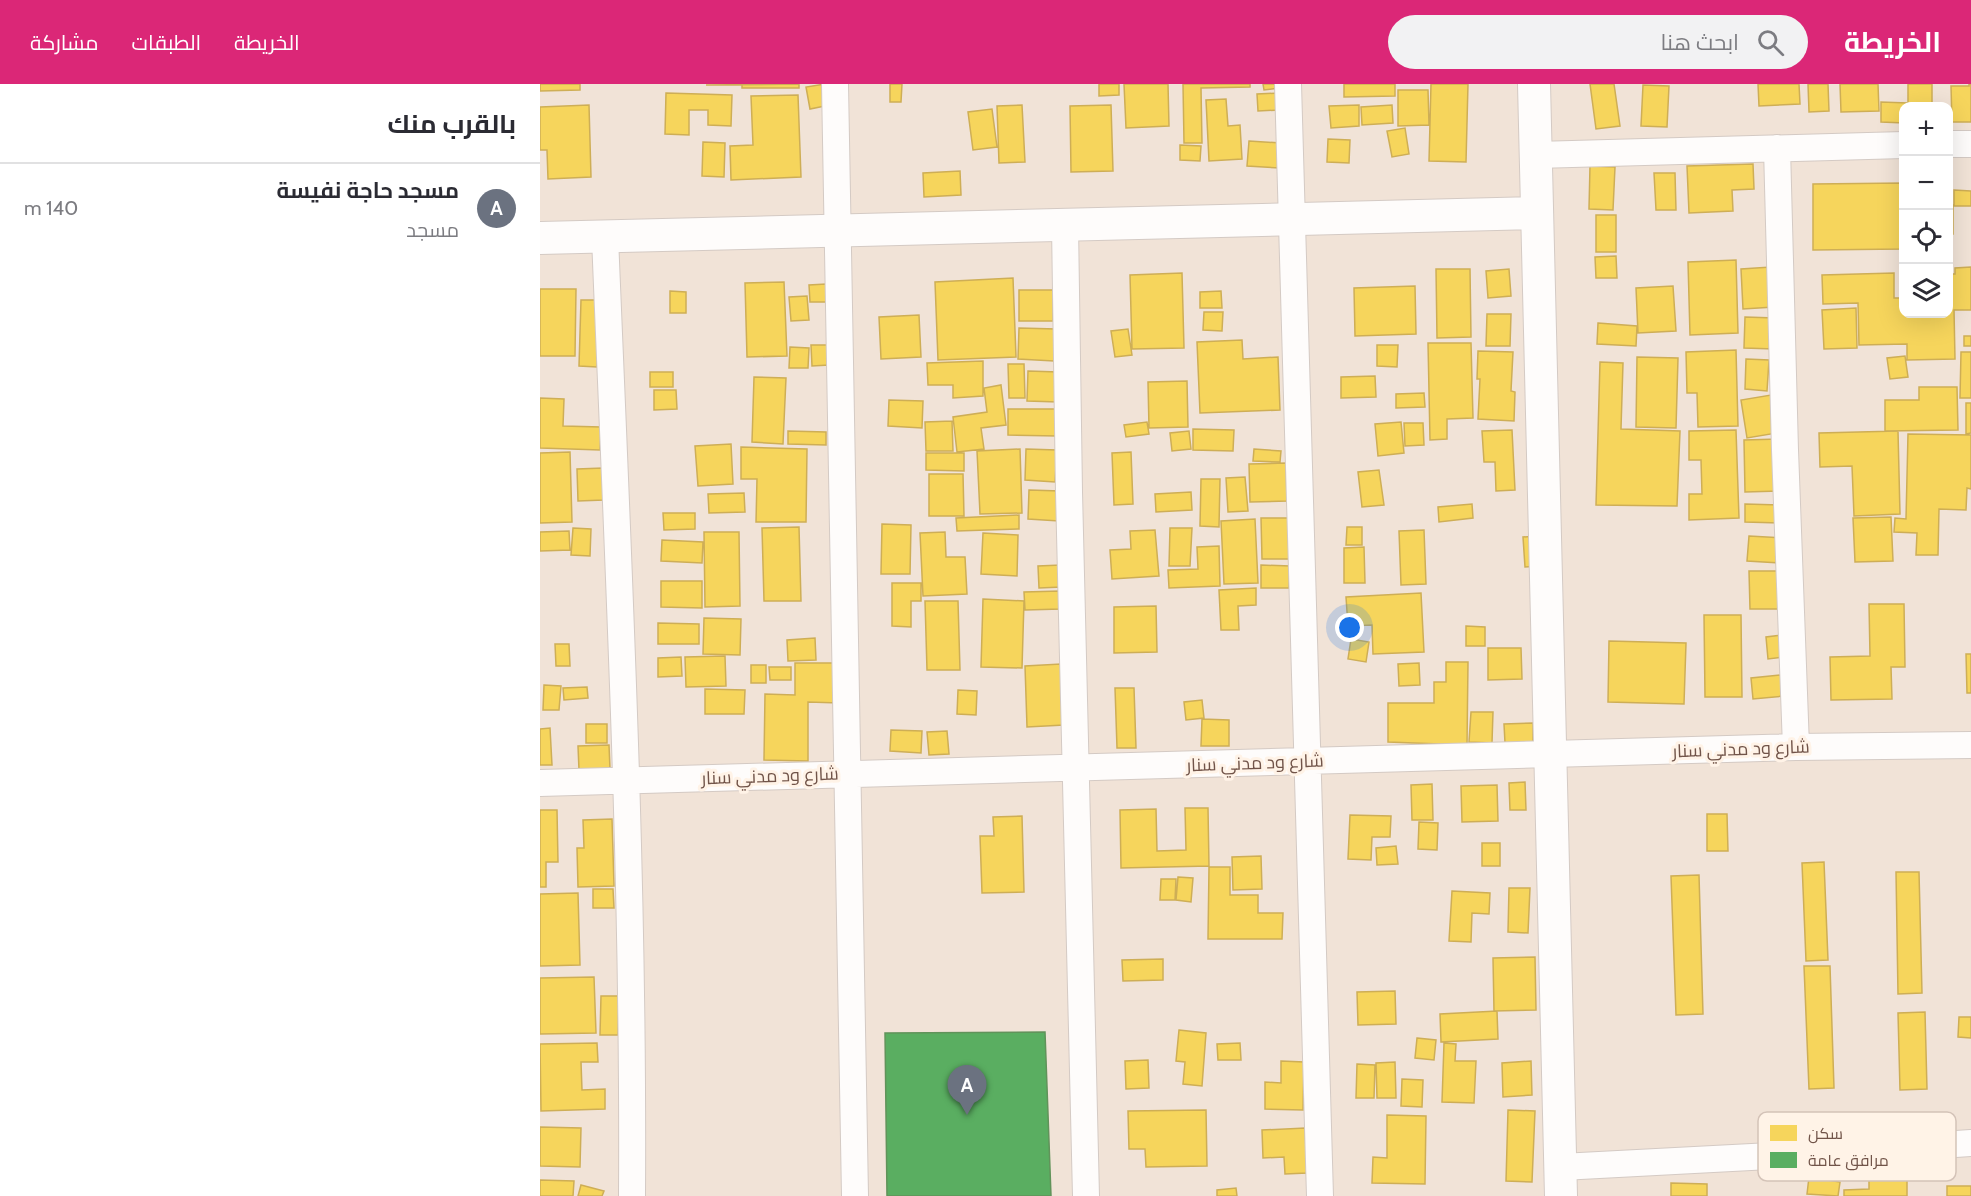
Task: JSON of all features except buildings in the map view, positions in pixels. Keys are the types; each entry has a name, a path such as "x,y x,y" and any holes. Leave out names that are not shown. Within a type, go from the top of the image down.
{"street":[{"path":"835,84 855,1196"},
{"path":"1288,84 1320,1196"},
{"path":"1534,84 1561,1181 1758,1159"},
{"path":"1953,144 1971,144"},
{"path":"1536,154 1899,145"},
{"path":"1777,148 1796,747"},
{"path":"540,238 1537,213"},
{"path":"1065,225 1086,1196"},
{"path":"605,237 627,780 633,1046 632,1196"},
{"name":"شارع ود مدني سنار","path":"540,783 1796,747 1971,745"},
{"path":"1956,1144 1971,1143"}],"shaded area":[{"path":"540,84 1971,84 1971,1196 540,1196"}],"place":[{"name":"مسجد حاجة نفيسة","path":"967,1115"}]}
